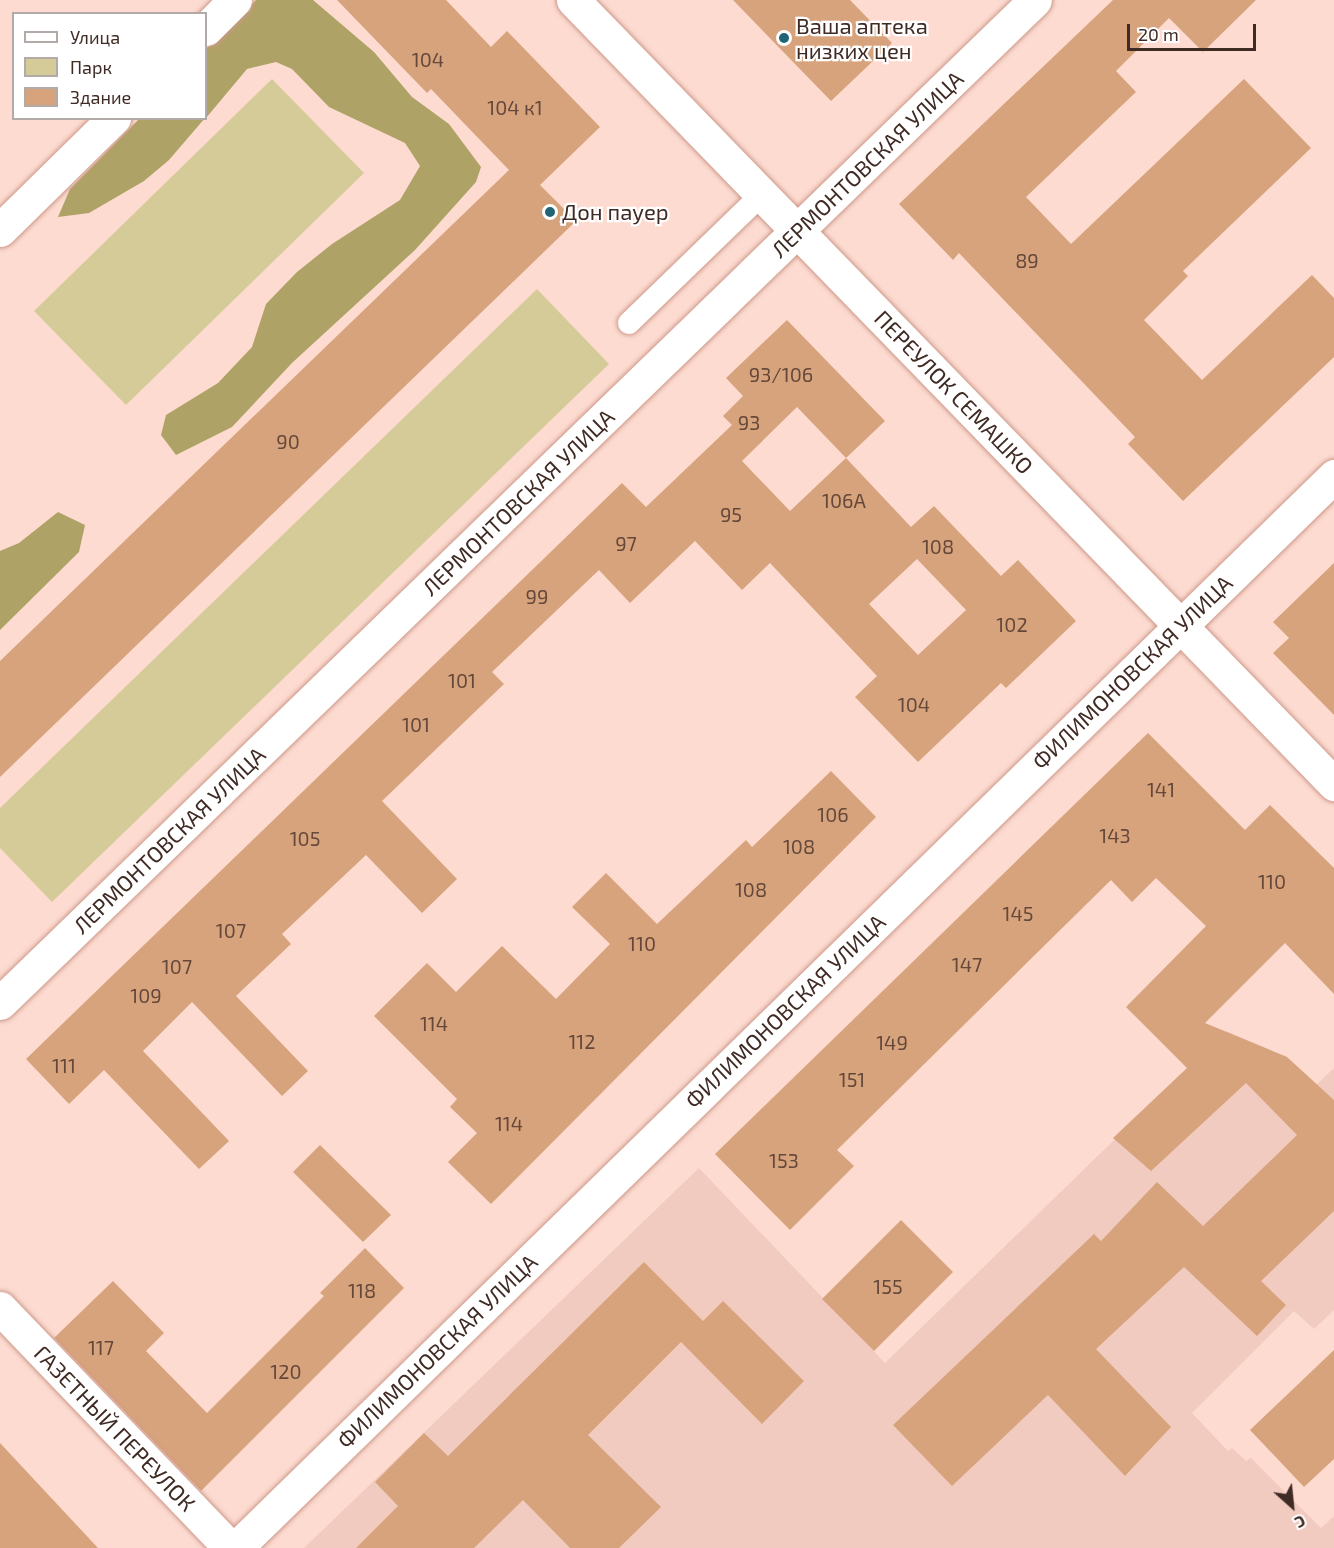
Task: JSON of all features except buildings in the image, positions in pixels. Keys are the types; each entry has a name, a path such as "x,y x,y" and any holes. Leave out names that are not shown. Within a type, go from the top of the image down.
{"street":[{"path":"207,28 235,0"},
{"name":"ПЕРЕУЛОК СЕМАШКО","path":"573,0 1334,784"},
{"name":"ЛЕРМОНТОВСКАЯ УЛИЦА","path":"0,1003 1035,0"},
{"path":"0,230 112,120"},
{"name":"ФИЛИМОНОВСКАЯ УЛИЦА","path":"236,1548 1334,476"},
{"name":"ГАЗЕТНЫЙ ПЕРЕУЛОК","path":"0,1308 230,1548"}],"lane":[{"path":"629,323 761,195"}],"shaded area":[{"path":"256,0 313,0 374,52 412,97 449,124 481,167 476,182 415,250 292,363 232,427 176,455 161,435 166,415 218,383 252,347 266,304 297,272 332,244 400,200 420,166 405,143 329,107 292,69 276,62 247,69 207,117 207,48"},
{"path":"138,120 203,120 169,160 144,181 89,213 58,217 70,189"},
{"path":"58,512 85,525 79,552 0,630 0,551 19,543"},
{"path":"1226,1031 1287,1057 1316,1085 1334,1068 1334,1310 1314,1329 1294,1311 1192,1413 1228,1451 1232,1448 1246,1461 1251,1458 1321,1528 1334,1516 1334,1548 304,1548 699,1168 885,1363"}],"green space":[{"path":"272,79 364,173 126,405 34,311"},
{"path":"537,289 609,364 52,902 0,848 0,808"}],"place":[{"name":"Ваша аптека низких цен","path":"784,38"},
{"name":"Дон пауер","path":"550,212"}]}
